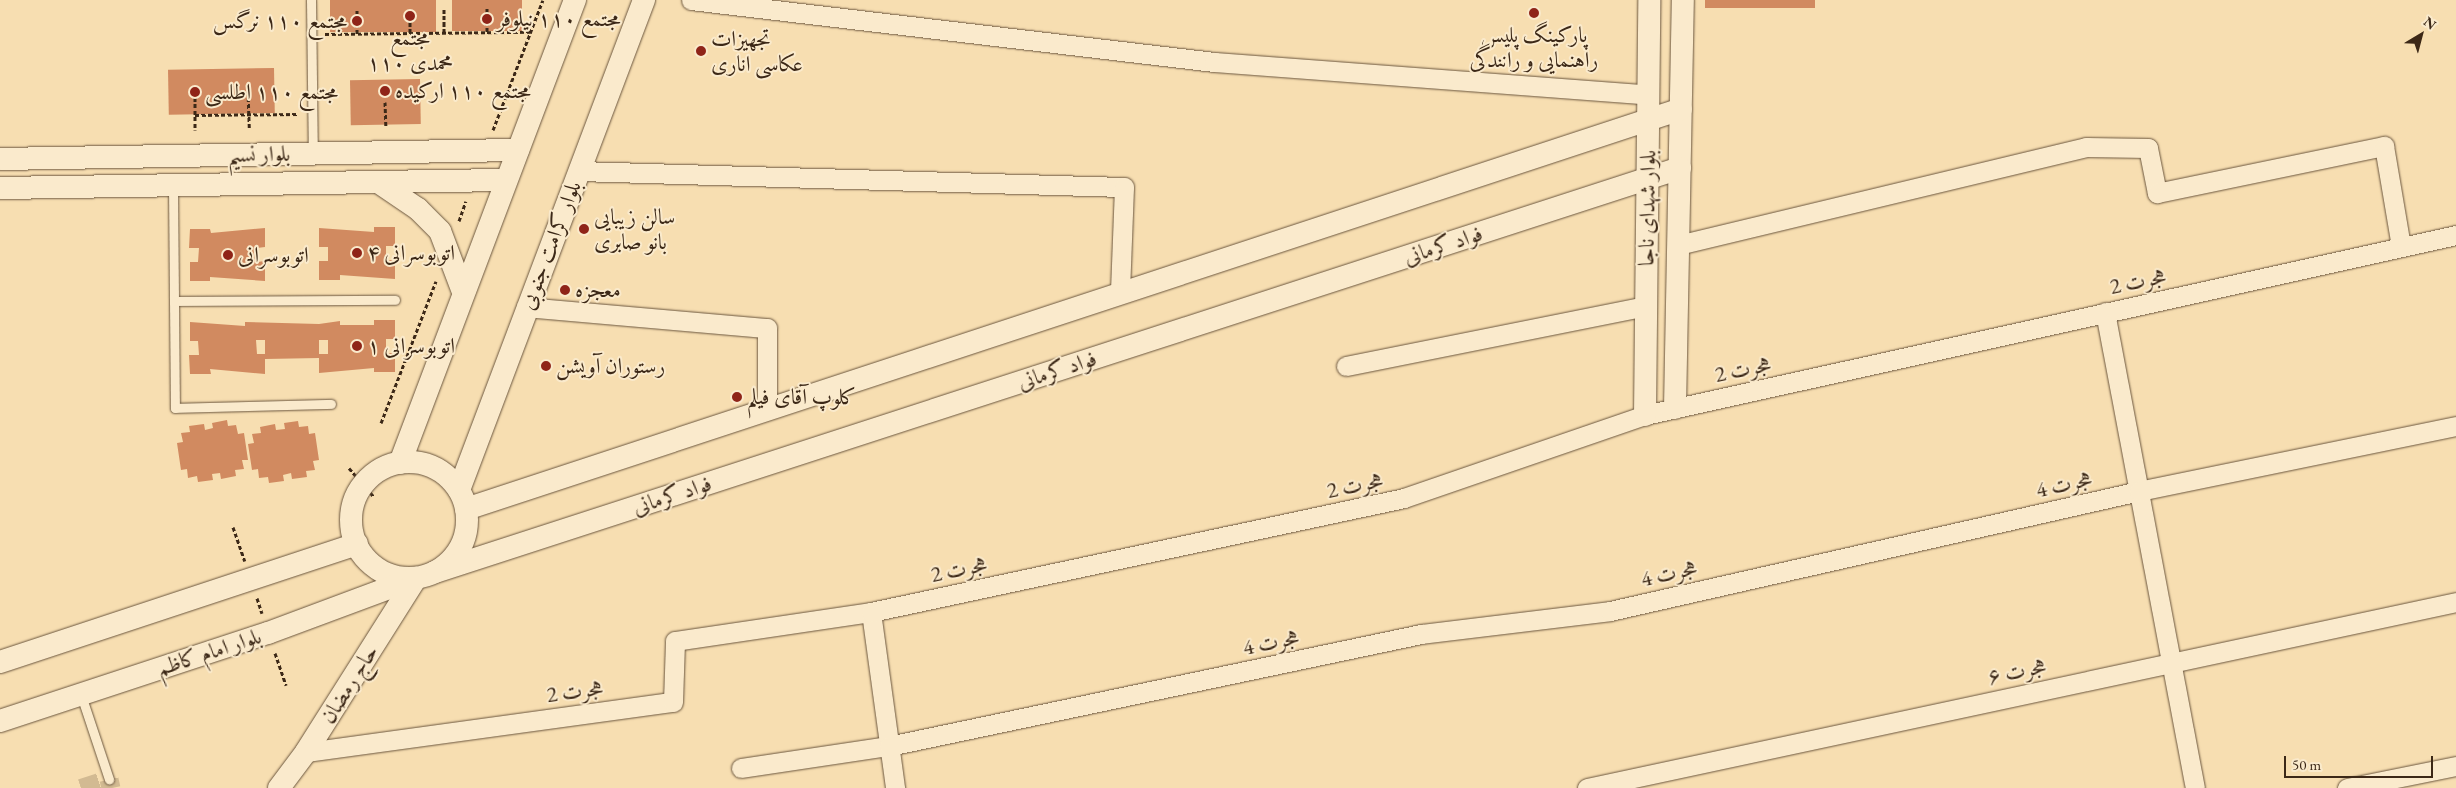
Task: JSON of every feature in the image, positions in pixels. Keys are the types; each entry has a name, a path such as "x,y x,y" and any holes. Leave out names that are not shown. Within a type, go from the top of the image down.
{"street":[{"path":"400,463 463,292 575,0"},
{"name":"بلوار کرامت جنوبی","path":"463,499 526,307 644,0"},
{"path":"691,0 1214,62 1648,95"},
{"name":"بلوار شهدای ناجا","path":"1645,415 1649,0"},
{"name":"بلوار شهدای ناجا","path":"1675,408 1683,0"},
{"path":"463,499 767,409 1681,108"},
{"path":"1678,245 2086,147 2148,148 2156,193 2384,146 2400,248"},
{"name":"بلوار نسیم","path":"0,159 518,150"},
{"path":"415,152 426,156 430,166 426,177 416,181"},
{"name":"فواد کرمانی","path":"426,575 1680,168"},
{"path":"578,171 1124,187 1120,293"},
{"name":"بلوار نسیم","path":"0,188 506,180"},
{"path":"378,182 418,209 449,247 463,292"},
{"name":"هجرت 2","path":"306,752 673,702 675,641 871,612 1404,498 1645,415 2456,235"},
{"path":"1346,366 1646,306"},
{"path":"526,307 767,328 767,409"},
{"path":"2105,312 2196,788"},
{"name":"هجرت 4","path":"741,768 889,746 1422,634 1610,611 2139,491 2456,426"},
{"path":"414,462 440,471 463,499 462,546 426,575 381,570 357,544 353,507 362,483 380,470 400,463 414,462"},
{"path":"0,662 357,544"},
{"name":"بلوار امام کاظم","path":"0,721 268,633 426,575"},
{"name":"حاج رمضان","path":"279,788 306,752 426,575"},
{"name":"هجرت ۶","path":"1587,788 2456,602"},
{"path":"871,612 895,788"},
{"path":"2347,788 2456,766"}],"lane":[{"path":"311,0 313,153"},
{"path":"173,186 175,408 331,404"},
{"path":"174,302 395,300"},
{"path":"81,694 109,779"}],"path":[{"path":"485,151 544,0"},
{"path":"487,8 487,32"},
{"path":"410,9 410,33"},
{"path":"444,9 444,33"},
{"path":"356,10 357,34"},
{"path":"312,34 531,32"},
{"path":"195,91 195,130"},
{"path":"248,91 249,129"},
{"path":"385,102 386,127"},
{"path":"195,116 313,114"},
{"path":"381,423 474,181"},
{"path":"233,527 286,685"}],"building":[{"path":"330,0 436,0 436,32 330,32"},
{"name":"مجتمع ۱۱۰ نیلوفر","path":"452,0 522,0 522,31 452,31"},
{"path":"1705,0 1815,0 1815,8 1705,8"},
{"path":"274,68 275,113 169,115 168,70"},
{"name":"مجتمع ۱۱۰ ارکیده","path":"420,79 421,124 351,125 350,80"},
{"name":"اتوبوسرانی ۴","path":"374,227 395,227 395,246 386,246 386,260 395,260 395,279 340,275 340,280 319,280 319,261 328,261 328,247 319,247 319,228 374,232"},
{"name":"اتوبوسرانی","path":"265,228 265,247 257,248 257,262 265,261 265,281 210,277 210,281 190,281 190,262 198,262 199,248 189,248 190,229 210,229 211,233"},
{"path":"374,320 395,320 395,339 386,339 386,353 395,353 395,372 374,372 374,368 319,373 319,358 265,359 265,374 210,369 211,374 190,374 189,355 199,355 198,341 190,341 190,322 245,326 245,322 319,324 340,321 340,325 374,325","holes":["256,340 265,340 265,354 257,354","319,340 328,340 328,354 319,354"]},
{"path":"227,420 228,426 236,425 238,434 244,433 248,460 242,460 244,469 235,470 236,476 221,479 220,473 212,474 213,480 198,482 197,476 188,478 187,469 181,470 177,443 183,442 181,433 190,432 189,426 204,424 205,430 213,428 212,423"},
{"path":"298,421 299,427 308,426 309,434 315,433 319,460 313,461 315,470 306,471 307,477 292,479 291,473 283,475 284,481 269,483 268,477 259,478 258,469 252,470 248,444 254,443 252,434 261,433 260,427 275,424 276,430 285,429 284,423"}],"tunnel":[{"path":"81,788 109,779 111,788"}],"place":[{"name":"پارکینگ پلیس راهنمایی و رانندگی","path":"1534,13"},
{"name":"مجتمع ۱۱۰ محمدی","path":"410,16"},
{"name":"مجتمع ۱۱۰ نیلوفر","path":"487,19"},
{"name":"مجتمع ۱۱۰ نرگس","path":"357,21"},
{"name":"تجهیزات عکاسی اناری","path":"701,51"},
{"name":"مجتمع ۱۱۰ ارکیده","path":"385,91"},
{"name":"مجتمع ۱۱۰ اطلسی","path":"195,92"},
{"name":"سالن زیبایی بانو صابری","path":"584,229"},
{"name":"اتوبوسرانی ۴","path":"357,253"},
{"name":"اتوبوسرانی","path":"228,255"},
{"name":"معجزه","path":"565,290"},
{"name":"اتوبوسرانی ۱","path":"357,346"},
{"name":"رستوران آویشن","path":"546,366"},
{"name":"کلوپ آقای فیلم","path":"737,397"}]}
